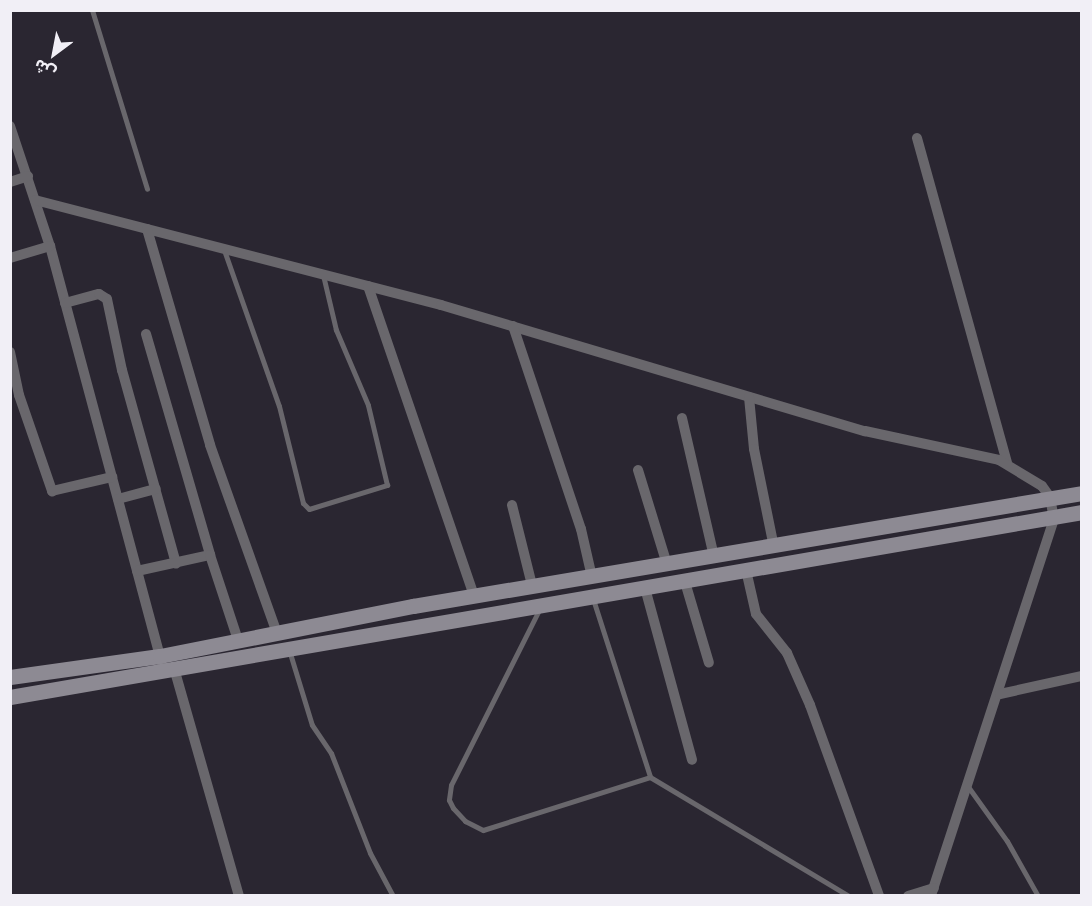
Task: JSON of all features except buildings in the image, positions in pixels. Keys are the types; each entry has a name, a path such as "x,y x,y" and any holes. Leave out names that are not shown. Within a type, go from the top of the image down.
{"street":[{"path":"10,126 50,246 137,571 239,896"},
{"path":"917,138 1007,463"},
{"path":"10,182 28,176"},
{"path":"35,200 513,326 865,431 1007,463 1042,486 1050,497 1054,519 1000,694 933,892 908,896"},
{"path":"147,229 210,445 277,633"},
{"path":"10,258 50,246"},
{"path":"368,286 474,596"},
{"path":"65,303 99,294 107,299 122,370 176,564"},
{"path":"513,326 581,529 592,577"},
{"path":"146,334 210,555 238,640"},
{"path":"10,352 19,395 52,491 112,477"},
{"path":"749,397 754,449 774,547"},
{"path":"682,418 714,557"},
{"path":"638,470 667,564"},
{"path":"118,499 156,489"},
{"path":"10,697 166,664 238,640 363,616 532,585 774,547 1082,492"},
{"path":"512,505 532,585"},
{"path":"10,677 166,664 289,648 1054,519 1082,512"},
{"path":"137,571 210,555"},
{"path":"746,570 756,614 787,652 810,705 879,896"},
{"path":"685,582 710,663"},
{"path":"645,588 692,760"},
{"path":"363,616 367,635"},
{"path":"1000,694 1082,676"}],"lane":[{"path":"92,10 147,189"},
{"path":"224,250 279,406 303,503 309,509 387,485 368,405 336,330 323,275"},
{"path":"592,597 650,777 849,896"},
{"path":"542,606 451,785 453,808 465,821 483,830 650,777"},
{"path":"289,648 312,725 331,753 370,853 393,896"},
{"path":"969,788 1007,841 1038,896"}]}
